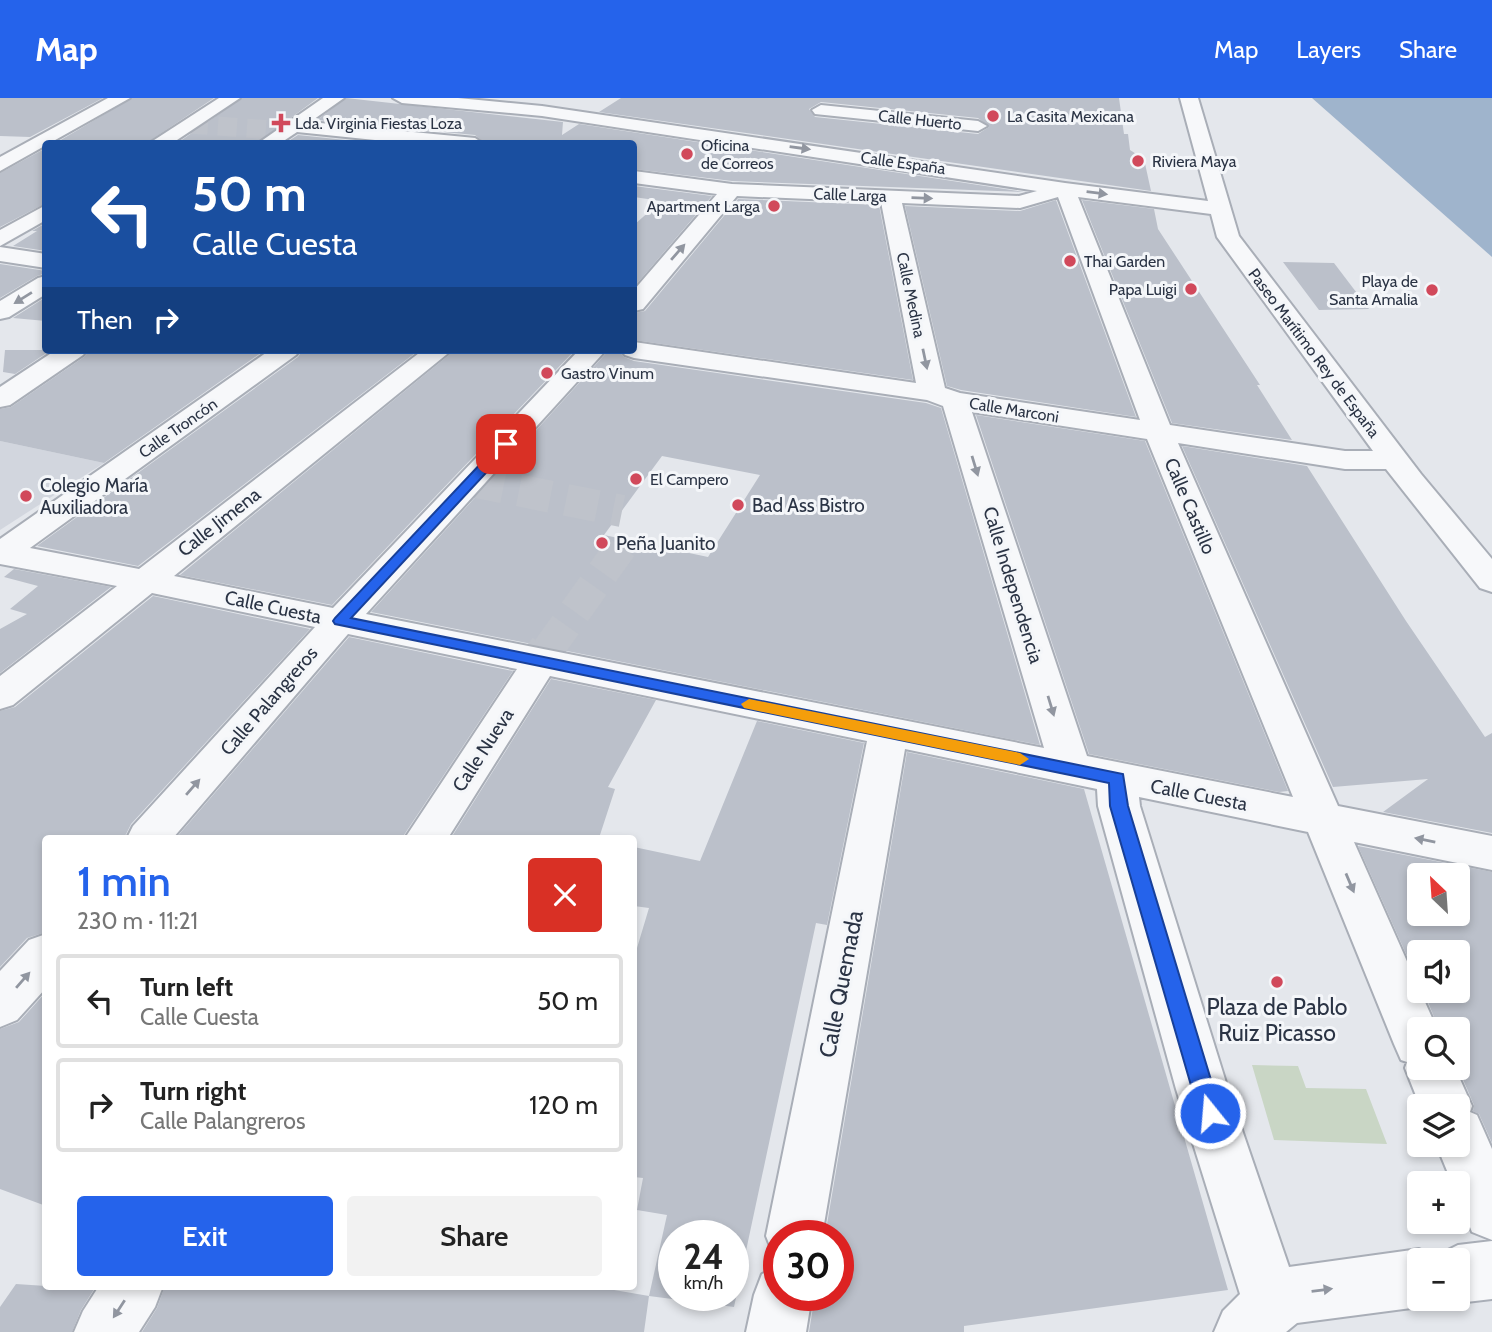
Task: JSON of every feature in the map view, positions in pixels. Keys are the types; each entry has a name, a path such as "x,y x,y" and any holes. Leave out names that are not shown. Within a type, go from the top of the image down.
{"street":[{"path":"45,140 121,98"},
{"path":"163,140 231,98"},
{"path":"272,140 335,98"},
{"path":"402,98 553,105 589,114 605,103"},
{"name":"Paseo Marítimo Rey de España","path":"1189,98 1228,237 1395,460 1492,581"},
{"path":"293,126 390,139 436,100"},
{"name":"Calle España","path":"436,100 587,117 742,140 976,162 1065,189 1219,209"},
{"name":"Calle Huerto","path":"821,110 979,117 976,162"},
{"path":"645,148 671,130"},
{"path":"697,186 742,140"},
{"path":"0,165 42,142"},
{"name":"Calle Larga","path":"637,177 732,190 1020,202 1065,189"},
{"name":"Calle Castillo","path":"1065,189 1159,433 1407,1017"},
{"path":"637,301 732,190"},
{"name":"Calle Medina","path":"890,197 943,397"},
{"path":"0,239 42,213"},
{"path":"1263,243 1295,299 1492,545"},
{"path":"0,254 42,260"},
{"path":"0,312 42,286"},
{"name":"Calle Marconi","path":"637,350 1345,460 1395,460"},
{"path":"0,399 68,354"},
{"name":"Calle Troncón","path":"1,553 281,354"},
{"name":"Calle Jimena","path":"0,696 434,354"},
{"name":"Calle Palangreros","path":"151,835 340,621 589,354"},
{"name":"Calle Independencia","path":"943,397 1094,774 1119,806 1187,1038 1258,1318"},
{"name":"Calle Cuesta","path":"1,553 1492,853"},
{"name":"Calle Nueva","path":"428,835 541,662"},
{"name":"Calle Quemada","path":"797,1220 888,732"},
{"path":"0,1005 42,958"},
{"path":"1468,1157 1492,1212"},
{"path":"1470,1272 1492,1269"},
{"path":"1258,1318 1294,1294 1407,1280"},
{"path":"104,1332 131,1290"},
{"path":"776,1332 780,1311"}],"shaded area":[{"name":"Colegio María Auxiliadora","path":"0,441 104,463 0,530"}],"green space":[{"path":"1252,1065 1298,1066 1306,1088 1366,1089 1387,1144 1274,1140"}],"water":[{"path":"1312,98 1492,98 1492,257"}],"building":[{"path":"0,98 103,98 30,137 0,136"},
{"path":"132,98 214,98 151,140 61,140"},
{"path":"242,98 318,98 260,140 182,140"},
{"path":"346,98 563,122 562,135 579,124 1024,192 732,181 637,169 637,140 481,140 475,135 317,120"},
{"path":"621,98 1119,98 1124,134 1128,134 1130,150 1144,159 1151,191 599,112","holes":["821,102 978,118 989,127 978,134 815,117 809,109"]},
{"path":"298,135 345,140 290,140"},
{"path":"42,150 42,205 0,227 0,173"},
{"path":"637,186 712,196 637,284 637,222 661,201 637,197"},
{"path":"738,199 879,205 913,380 637,340 637,312 645,311"},
{"path":"1056,200 1136,417 947,386 905,206 1020,211"},
{"path":"1082,200 1154,209 1158,229 1260,385 1257,385 1292,440 1172,423"},
{"path":"42,225 42,250 13,246 37,231 32,231"},
{"path":"1283,262 1334,263 1369,309 1319,310"},
{"path":"0,264 42,270 42,274 0,298"},
{"path":"42,300 42,321 13,318"},
{"path":"5,350 42,350 42,354 45,354 15,374 3,372"},
{"path":"87,354 259,354 104,463 0,441 0,409 11,407"},
{"path":"300,354 414,354 138,566 37,546"},
{"path":"450,354 571,354 332,605 180,575"},
{"path":"605,354 621,354 634,361 926,403 941,408 1040,745 371,612","holes":["662,456 760,475 708,557 604,535"]},
{"path":"976,415 1145,441 1288,791 1279,792 1089,754"},
{"path":"1182,446 1307,466 1406,621 1485,737 1492,733 1492,833 1383,812 1428,779 1333,787"},
{"path":"14,569 111,587 0,673 0,629 27,614 10,609 38,586 4,577"},
{"path":"153,596 310,629 131,824 126,835 42,835 42,933 27,938 0,967 0,711 15,707"},
{"path":"349,637 513,671 404,835 179,835"},
{"path":"551,679 656,700 608,787 615,789 600,835 453,835"},
{"path":"757,721 864,743 827,925 816,923 749,1237 749,1220 666,1220 667,1215 637,1210 643,1178 637,1177 637,948 649,908 637,906 637,848 700,861"},
{"path":"907,752 1084,789 1228,1290 964,1326 964,1332 809,1332 812,1311 854,1311 854,1220 828,1220"},
{"path":"1358,846 1446,863 1407,863 1407,926 1470,926 1470,868 1492,872 1492,1143 1479,1114 1473,1111 1474,1105 1463,1080 1470,1080 1470,1017 1434,1017 1428,1003 1470,1003 1470,940 1407,940 1407,956"},
{"path":"42,996 42,1205 0,1189 0,1029 19,1022"},
{"path":"658,1256 658,1297 649,1296"},
{"path":"16,1284 42,1286 42,1290 94,1290 72,1332 0,1332 0,1307"},
{"path":"164,1290 614,1290 649,1296 644,1332 142,1332 157,1308"}],"tunnel":[{"path":"189,124 286,131"},
{"path":"472,481 622,511"},
{"path":"547,651 626,540"},
{"path":"540,662 549,650"}],"slow traffic":[{"path":"749,704 1020,759"}],"place":[{"name":"La Casita Mexicana","path":"993,116"},
{"name":"Lda. Virginia Fiestas Loza","path":"281,123"},
{"name":"Oficina de Correos","path":"687,154"},
{"name":"Riviera Maya","path":"1138,161"},
{"name":"Apartment Larga","path":"774,206"},
{"name":"Thai Garden","path":"1070,261"},
{"name":"Papa Luigi","path":"1191,289"},
{"name":"Playa de Santa Amalia","path":"1432,290"},
{"name":"Gastro Vinum","path":"547,373"},
{"name":"El Campero","path":"636,479"},
{"name":"Colegio María Auxiliadora","path":"26,496"},
{"name":"Bad Ass Bistro","path":"738,505"},
{"name":"Peña Juanito","path":"602,543"},
{"name":"Plaza de Pablo Ruiz Picasso","path":"1277,982"}],"route":[{"path":"506,444 340,621 1117,779 1119,806 1210,1113"}]}
